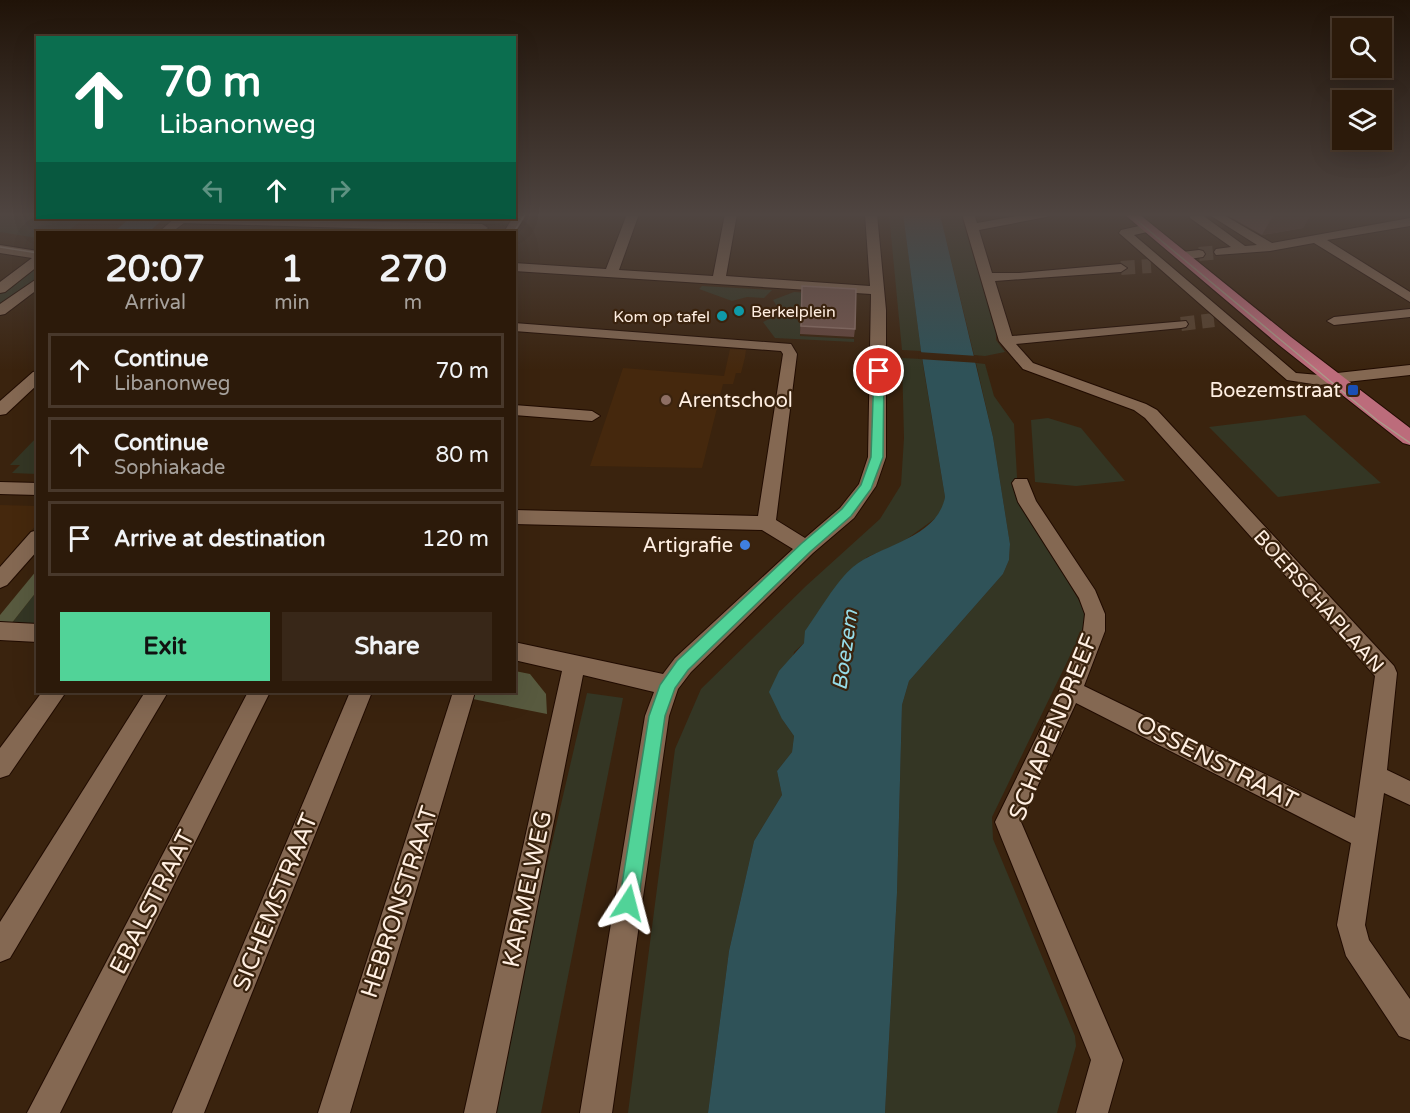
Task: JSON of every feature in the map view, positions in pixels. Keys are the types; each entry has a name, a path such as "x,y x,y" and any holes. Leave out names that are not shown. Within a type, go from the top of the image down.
{"main road":[{"path":"1204,266 1333,379 1410,438"},
{"path":"1333,379 1410,447"}],"street":[{"path":"0,289 27,266"},
{"path":"611,273 614,266"},
{"path":"719,280 722,266"},
{"path":"596,1113 657,716 668,685 683,665 806,548 847,513 867,486 877,457 879,321 875,266"},
{"path":"985,266 1006,340 1181,324"},
{"path":"1158,266 1219,320 1292,377 1333,379 1410,370"},
{"path":"1359,266 1410,298"},
{"path":"516,267 877,290"},
{"path":"988,277 1019,277 1121,268"},
{"path":"0,311 36,284"},
{"path":"1334,321 1408,315"},
{"path":"516,327 786,347 790,354 766,523"},
{"name":"BOERSCHAPLAAN","path":"1006,340 1018,357 1028,366 1140,407 1151,414 1386,674 1374,777 1363,836 1351,925 1356,946 1410,1025"},
{"path":"0,410 36,377"},
{"path":"516,410 592,416"},
{"name":"SCHAPENDREEF","path":"1021,483 1027,502 1088,596 1095,614 1094,631 1071,690 1008,822 1107,1060 1092,1113"},
{"path":"0,488 36,489"},
{"path":"516,517 766,523 806,548"},
{"path":"0,580 36,539"},
{"path":"0,631 36,633"},
{"path":"516,651 668,685"},
{"name":"KARMELWEG","path":"480,1113 574,665"},
{"name":"OSSENSTRAAT","path":"1071,690 1363,836"},
{"path":"0,767 54,693"},
{"path":"0,948 156,693"},
{"name":"EBALSTRAAT","path":"44,1113 258,693"},
{"name":"SICHEMSTRAAT","path":"188,1113 361,693"},
{"name":"HEBRONSTRAAT","path":"334,1113 464,693"},
{"path":"1374,777 1410,793"}],"shaded area":[{"name":"Arentschool","path":"730,349 746,350 745,357 741,373 736,373 733,384 723,384 702,468 590,466 623,368 724,376"},
{"path":"0,505 36,506 36,525 0,566"}],"green space":[{"path":"894,266 910,266 921,351 902,350"},
{"path":"953,266 979,266 996,330 996,340 1005,352 985,356 974,355"},
{"path":"32,267 36,268 36,279 0,308 0,292"},
{"path":"702,286 772,290 764,298 747,297 732,301 699,289"},
{"path":"794,292 811,293 801,294 800,336 854,339 854,342 775,338 763,322 777,315 778,308 773,300"},
{"path":"902,358 922,359 945,497 943,508 937,517 901,543 867,557 804,643 794,652 782,719 794,736 792,752 777,771 782,795 754,841 729,951 708,1113 628,1113 675,749 701,689 806,586 880,519 901,485 904,438"},
{"path":"976,363 985,364 994,396 1014,424 1018,495 1085,611 1086,619 1081,633 992,817 993,839 1075,1036 1076,1046 1057,1113 885,1113 897,893 902,705 909,681 1003,574 1009,560 1010,544 993,437"},
{"path":"1305,415 1381,483 1278,497 1209,427"},
{"path":"1048,418 1081,428 1125,481 1076,486 1035,482 1031,420"},
{"path":"36,438 36,474 12,473 20,465 10,465"},
{"path":"36,571 36,592 11,624 0,623 0,615"},
{"path":"36,592 36,625 11,624"},
{"path":"516,671 530,674 546,694 547,714 443,693 516,693"},
{"path":"587,693 623,698 541,1113 493,1113 534,920"}],"water":[{"name":"Boezem","path":"910,266 952,266 993,437 1010,544 1009,560 1003,574 909,681 902,705 897,893 885,1113 708,1113 729,951 754,841 782,795 777,771 792,752 794,736 782,719 769,692 779,671 804,643 805,631 847,573 865,559 920,532 940,511 945,497"}],"pier":[{"path":"918,352 977,356 979,363 919,359"}],"building":[{"path":"802,286 856,289 855,329 801,326"}],"tunnel":[{"path":"1121,268 1151,266"},
{"path":"1181,324 1214,320"}],"tram line":[{"path":"1192,266 1377,420 1410,443"}],"place":[{"name":"Berkelplein","path":"739,311"},
{"name":"Kom op tafel","path":"722,316"},
{"name":"Boezemstraat","path":"1353,390"},
{"name":"Arentschool","path":"666,400"},
{"name":"Artigrafie","path":"745,545"}],"route":[{"path":"628,903 657,716 668,685 683,665 806,548 847,513 867,486 877,457 879,371"}]}
